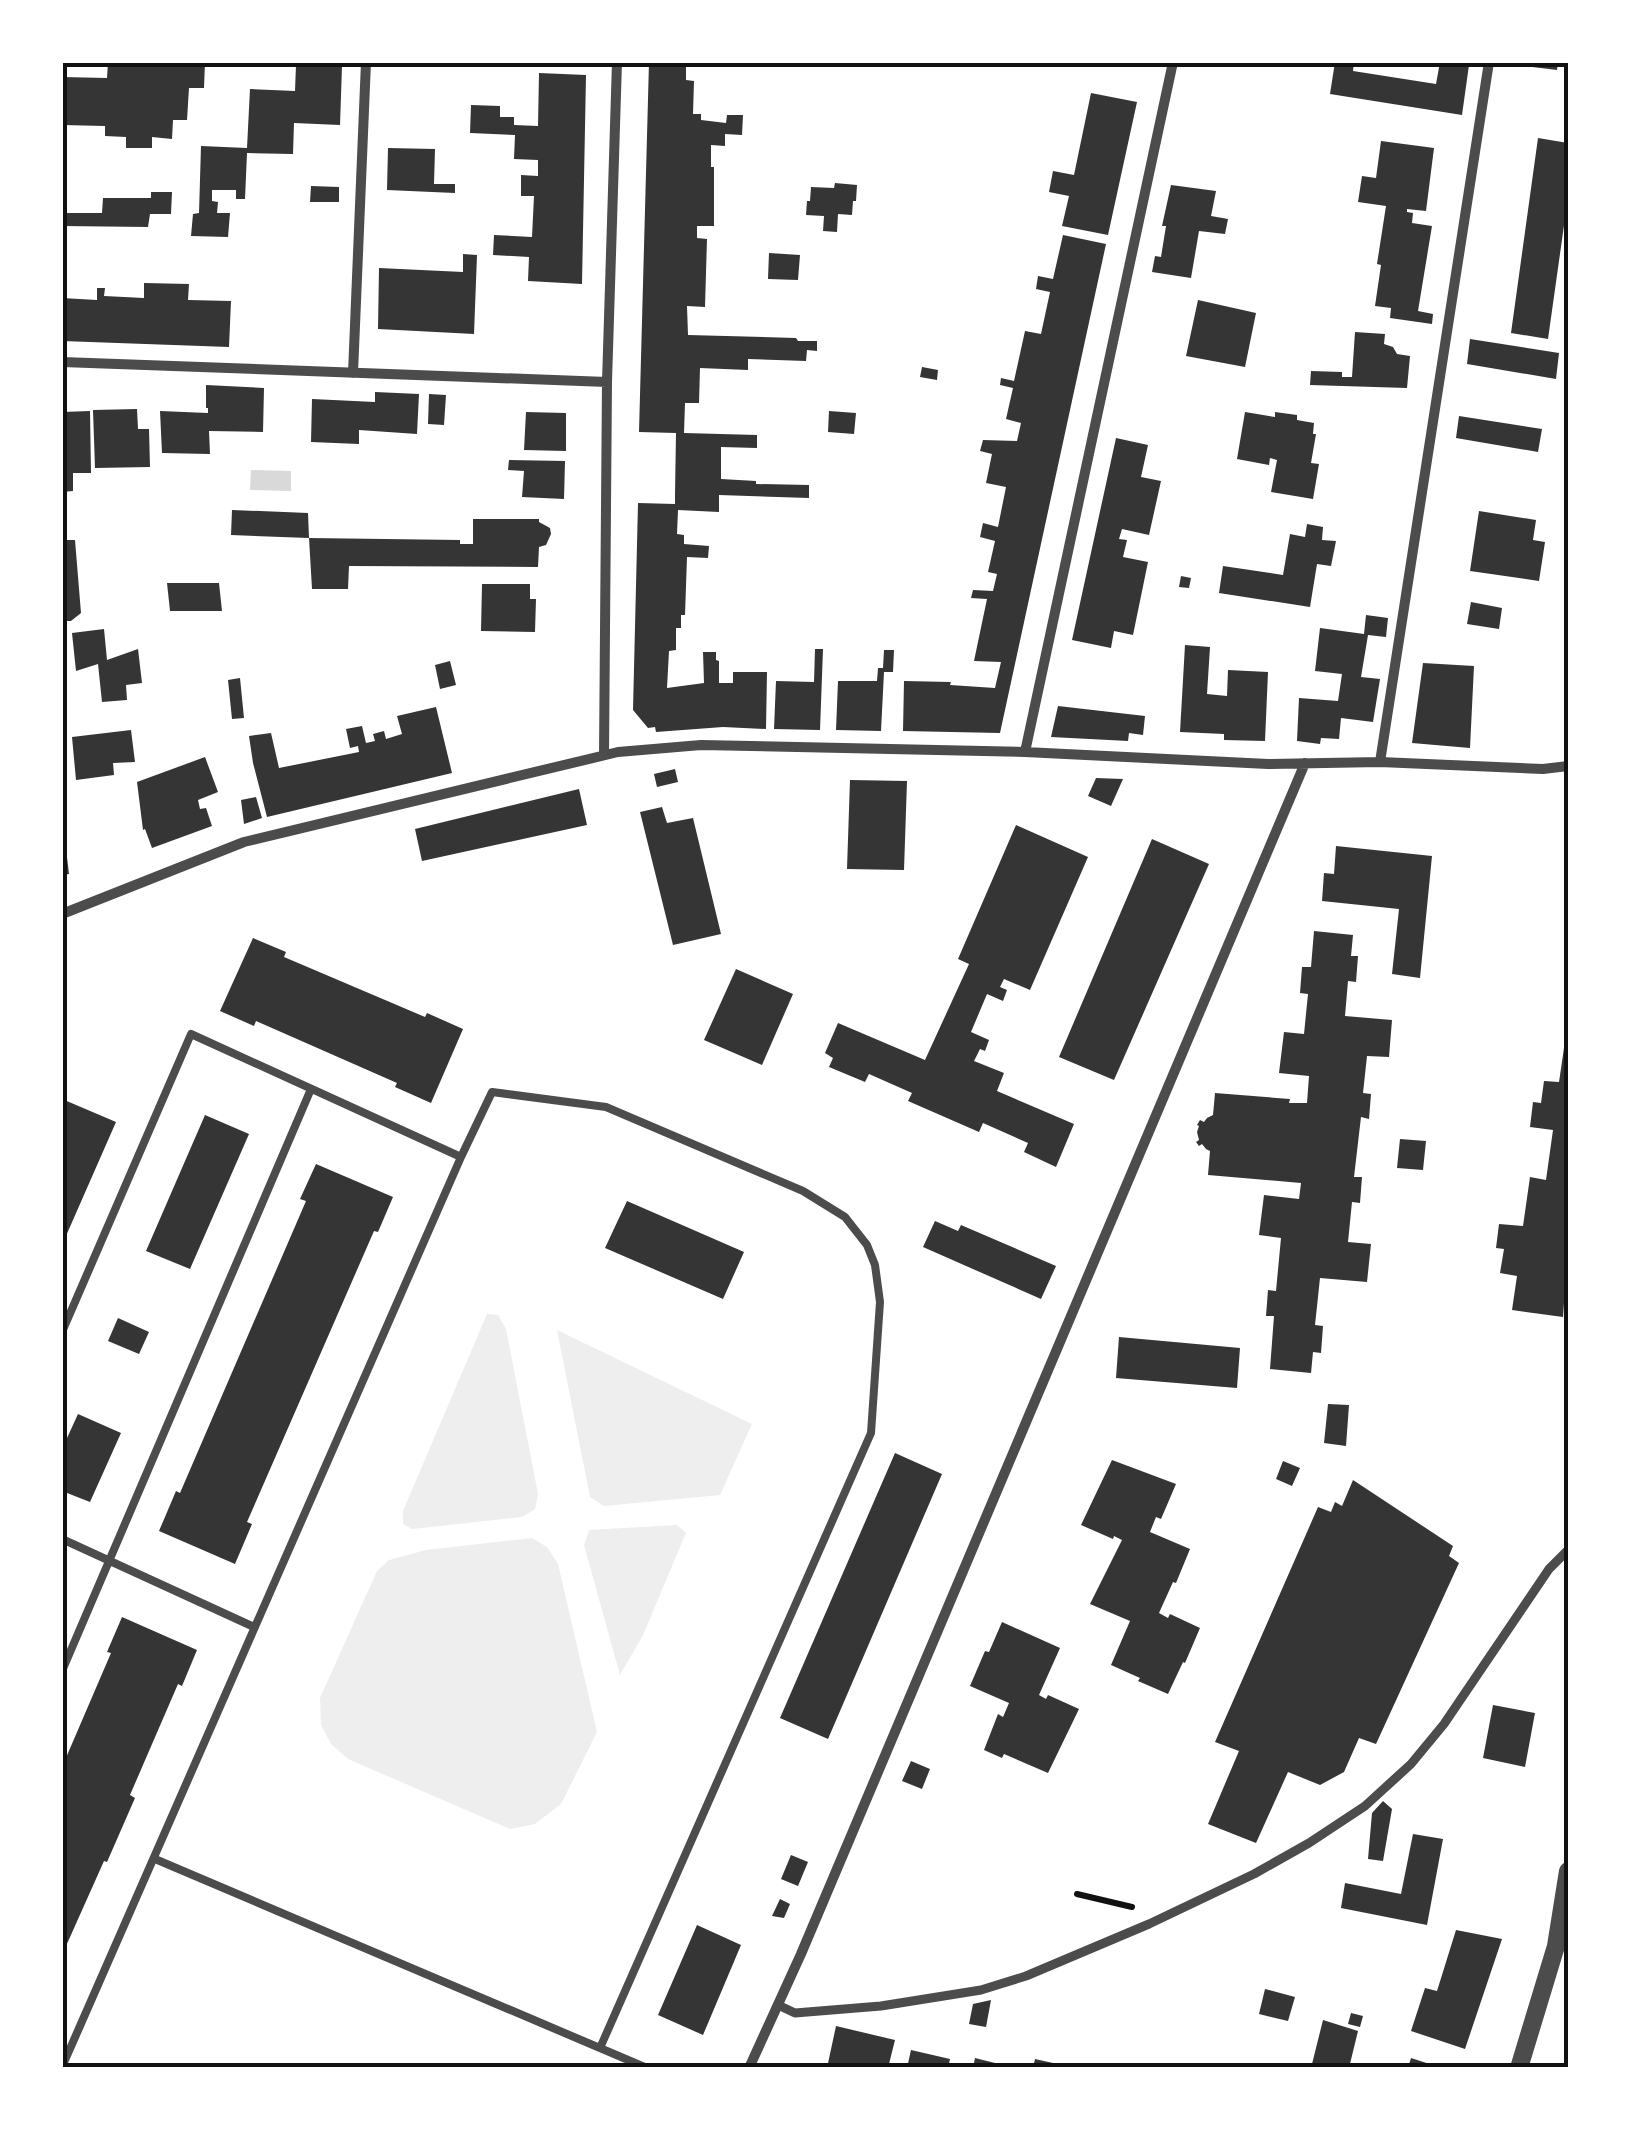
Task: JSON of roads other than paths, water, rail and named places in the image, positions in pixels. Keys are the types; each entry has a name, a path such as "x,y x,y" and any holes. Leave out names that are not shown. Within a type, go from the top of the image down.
{"street":[{"path":"353,374 366,62"},
{"path":"604,755 607,382 617,62"},
{"path":"1025,752 1173,62"},
{"path":"1380,762 1489,62"},
{"path":"62,362 607,382"},
{"path":"62,914 244,842 604,755 702,745 1025,752 1250,763 1380,762 1543,769 1568,766"},
{"path":"749,2068 1304,763"},
{"path":"778,2004 796,2013 880,2006 981,1990 1026,1976 1149,1924 1310,1843 1365,1806 1411,1764 1444,1724 1548,1569 1568,1550"},
{"path":"1518,2068 1556,1946 1568,1871"}],"lane":[{"path":"62,1332 190,1034 461,1157"},
{"path":"62,1671 311,1089"},
{"path":"62,2067 492,1092 606,1107 803,1191 845,1217 867,1245 875,1265 880,1302 871,1433 600,2048"},
{"path":"62,1538 254,1627"},
{"path":"155,1859 647,2068"}]}
